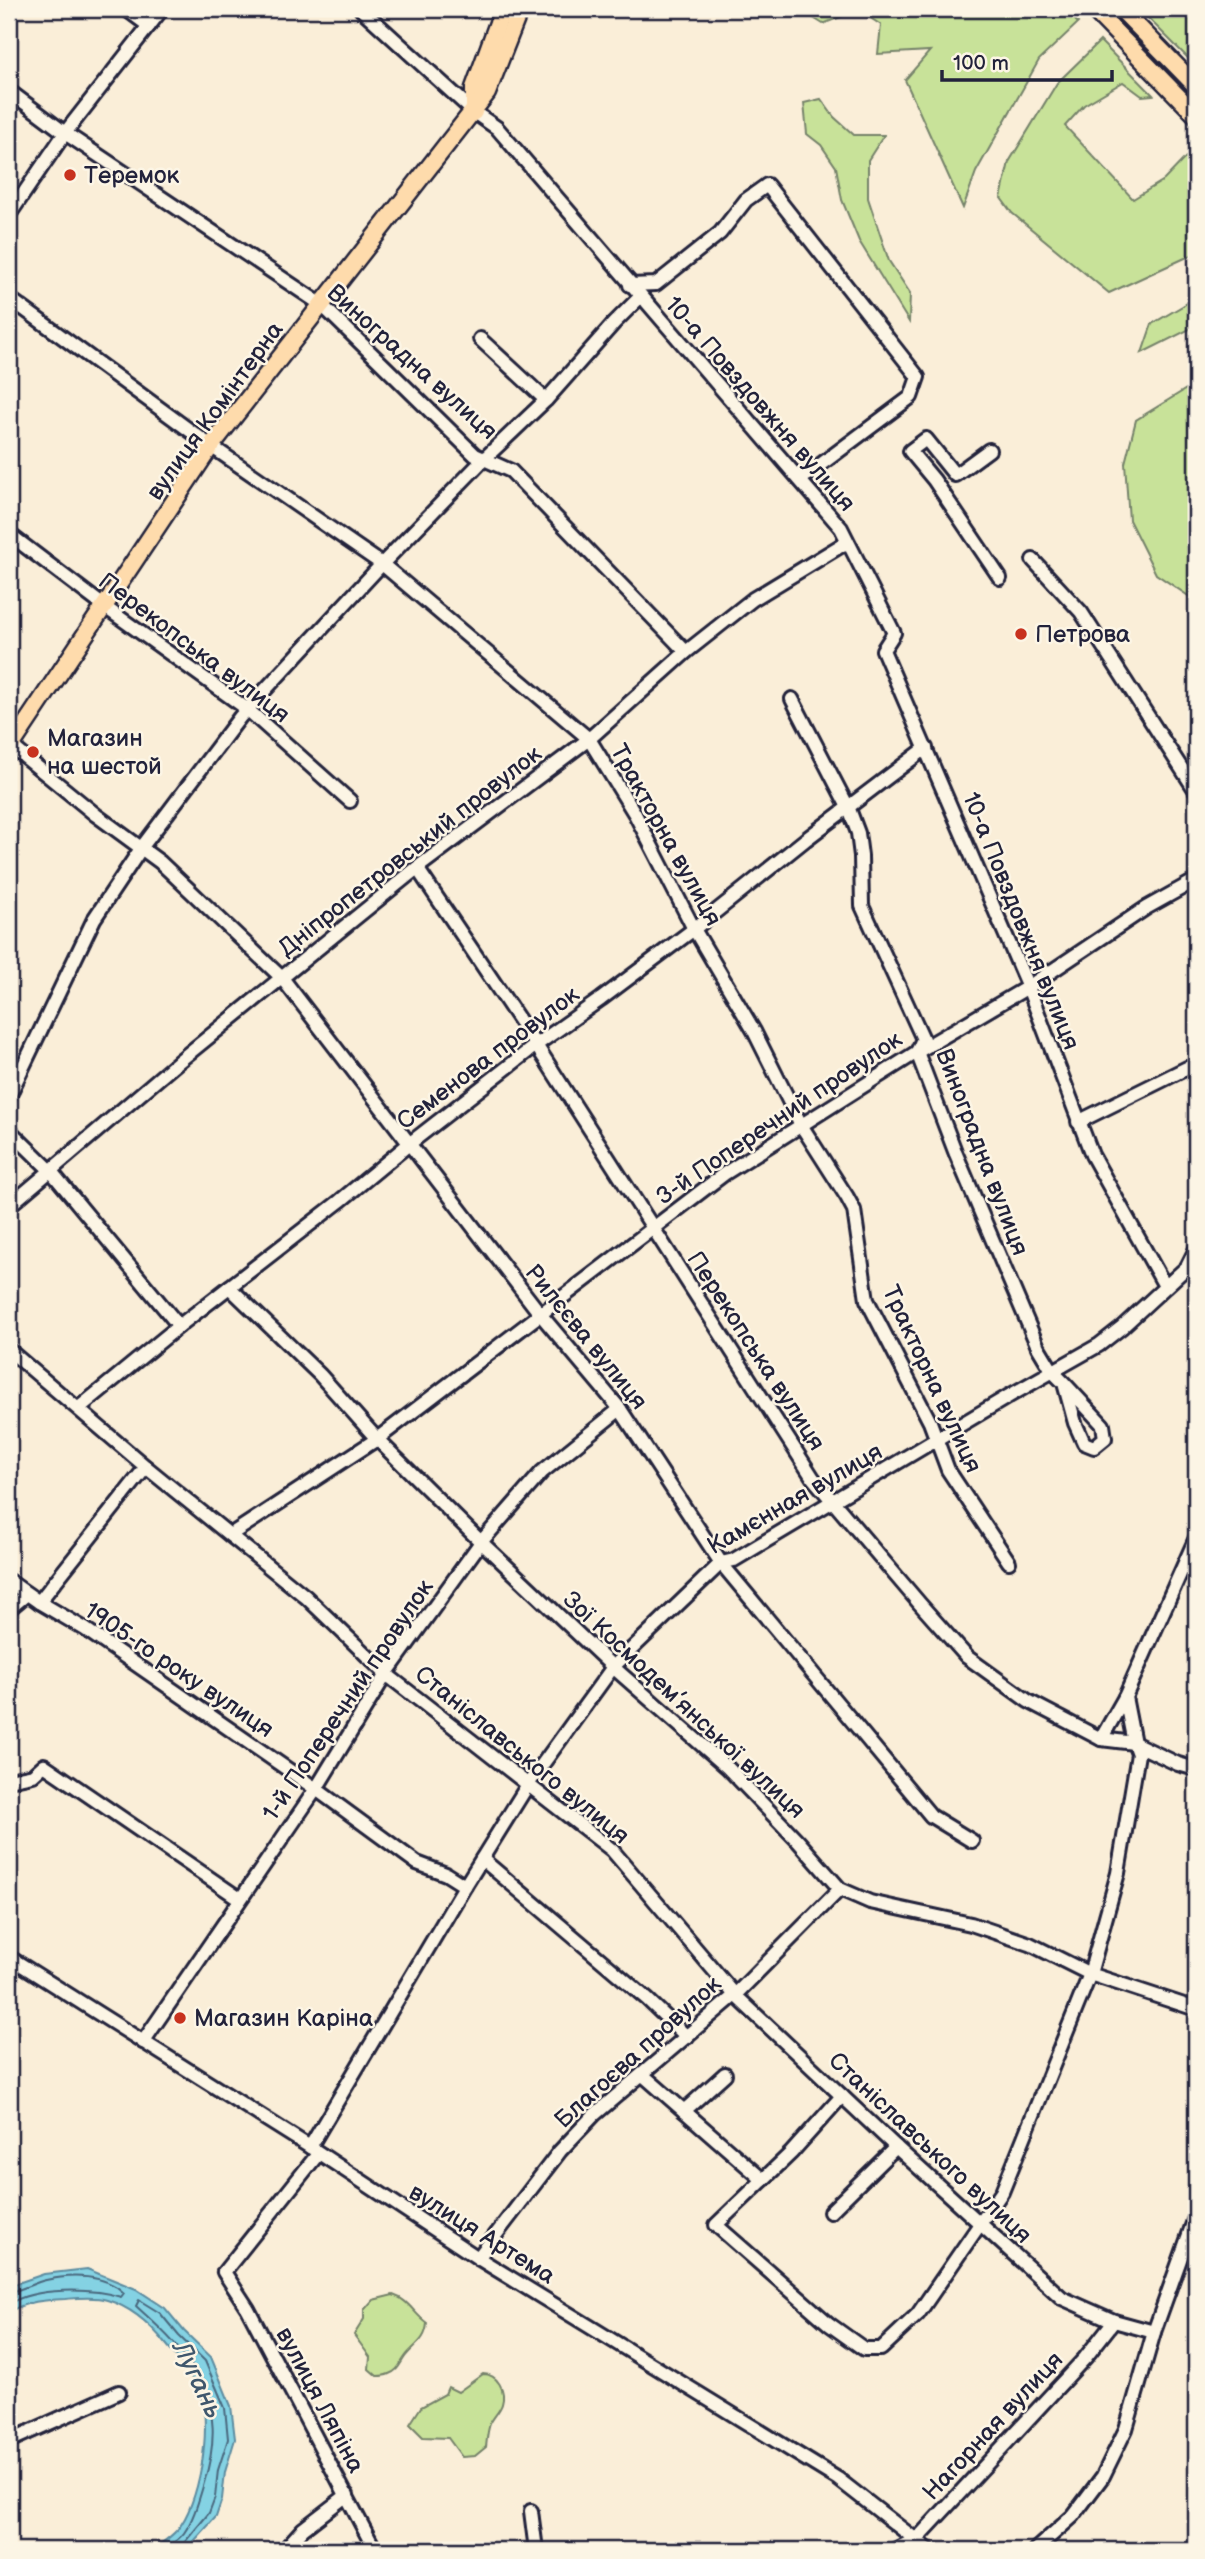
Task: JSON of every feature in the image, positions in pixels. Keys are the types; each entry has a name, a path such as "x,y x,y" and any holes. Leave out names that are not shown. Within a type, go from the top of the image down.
{"main road":[{"path":"474,112 474,88 503,9"},
{"name":"вулиця Комінтерна","path":"9,746 211,446 474,112 487,93 520,9"},
{"path":"1093,9 1196,115"},
{"path":"1121,9 1196,86"}],"street":[{"path":"126,9 149,26"},
{"path":"9,215 65,133 162,9"},
{"name":"10-а Повздовжня вулиця","path":"360,9 474,112 497,128 841,528 894,633 883,650 1028,987 1091,1155 1165,1286"},
{"name":"Виноградна вулиця","path":"9,92 65,133 322,305 475,455 511,471 686,652"},
{"path":"630,285 656,284 720,233 746,200 767,185 918,377 911,397 800,480"},
{"path":"9,1096 94,919 142,847 247,709 382,564 485,458 546,400 640,297"},
{"name":"Тракторна вулиця","path":"9,298 211,446 382,564 589,738 635,814 694,929 754,1031 801,1125 854,1210 867,1300 937,1440 948,1470 1009,1562"},
{"path":"480,339 546,400"},
{"path":"989,450 955,475 926,439 910,451 934,480 1000,578"},
{"name":"Перекопська вулиця","path":"9,534 247,709 350,801"},
{"name":"Дніпропетровський провулок","path":"9,1206 417,868 589,738 686,652 752,599 847,542"},
{"path":"1033,559 1081,612 1196,790"},
{"name":"Виноградна вулиця","path":"792,699 849,808 858,833 862,906 923,1039 916,1052 1038,1347 1053,1372 1064,1382 1103,1425 1105,1438 1094,1447 1084,1443 1075,1423 1064,1382"},
{"name":"Рилєєва вулиця","path":"9,746 160,862 282,978 541,1315 620,1409 720,1563 932,1816 972,1841"},
{"name":"Семенова провулок","path":"79,1408 408,1144 536,1045 694,929 926,748"},
{"name":"Перекопська вулиця","path":"417,868 536,1045 813,1478 920,1604 967,1657 1028,1700 1101,1739 1134,1743 1178,1764 1196,1769"},
{"name":"3-й Поперечний провулок","path":"230,1535 377,1439 724,1174 916,1052 1028,987 1146,908 1196,880"},
{"path":"1078,1122 1187,1068 1196,1067"},
{"path":"9,1130 50,1170 179,1326"},
{"name":"Камєнная вулиця","path":"224,2272 314,2154 465,1886 529,1783 613,1667 720,1563 734,1560 1099,1345 1187,1267 1196,1249"},
{"name":"Зої Космодем’янської вулиця","path":"229,1287 320,1375 377,1439 481,1542 613,1667 728,1768 798,1841 839,1889 870,1902 971,1924 1030,1944 1090,1974 1196,2009"},
{"name":"Станіславського вулиця","path":"9,1350 146,1467 306,1597 386,1674 612,1850 735,1994 896,2147 1062,2298 1114,2321 1154,2332"},
{"name":"1-й Поперечний провулок","path":"143,2042 316,1789 386,1674 481,1542 542,1472 620,1409"},
{"path":"40,1602 146,1467"},
{"path":"1101,1739 1125,1697 1196,1538"},
{"name":"1905-го року вулиця","path":"9,1581 85,1629 316,1789 417,1863 446,1874 465,1886"},
{"path":"9,1609 27,1594"},
{"path":"842,2096 791,2153 716,2225 829,2324 864,2349 881,2349 918,2315 1002,2192 1090,1974 1118,1873 1138,1754 1125,1697"},
{"path":"9,1780 33,1775 44,1765 240,1899"},
{"path":"482,1859 687,2037"},
{"name":"Благоєва провулок","path":"478,2258 560,2151 594,2115 735,1994 839,1889"},
{"name":"вулиця Артема","path":"9,1957 478,2258 838,2479 929,2550"},
{"path":"684,2111 725,2074"},
{"path":"643,2075 763,2180"},
{"path":"830,2212 896,2147"},
{"path":"1035,2550 1073,2516 1103,2476 1126,2429 1154,2332 1196,2215"},
{"name":"вулиця Ляпіна","path":"224,2272 248,2309 375,2550"},
{"name":"Нагорная вулиця","path":"894,2550 917,2539 1085,2358 1114,2321"},
{"path":"9,2441 119,2392"},
{"path":"284,2550 303,2529 348,2496"},
{"path":"531,2511 536,2550"}],"green space":[{"path":"799,9 1065,9 1078,23 1039,60 976,172 963,208 905,80 930,51 878,54 881,25 858,10 823,24"},
{"path":"1139,9 1196,9 1196,66"},
{"path":"1100,41 1153,95 1142,96 1123,82 1084,105 1065,126 1133,199 1164,180 1186,157 1196,156 1196,253 1109,293 1012,213 1001,198 1009,162 1057,83"},
{"path":"821,99 834,117 854,135 884,135 868,160 868,198 889,261 910,293 909,322 859,241 842,200 836,167 821,145 807,134 804,103"},
{"path":"1196,298 1196,326 1142,353 1152,324"},
{"path":"1196,383 1196,601 1156,574 1129,520 1125,463 1136,420"},
{"path":"393,2295 403,2300 427,2323 426,2329 422,2339 397,2369 392,2373 377,2376 369,2369 370,2357 354,2335 364,2319 364,2310 373,2300"},
{"path":"483,2374 497,2380 503,2399 490,2424 486,2447 475,2456 462,2457 448,2438 423,2437 410,2424 421,2407 445,2394 448,2387 458,2392"}],"water":[{"name":"Лугань","path":"87,2269 136,2289 165,2308 211,2357 231,2406 235,2439 225,2472 222,2499 216,2517 186,2550 152,2550 174,2533 185,2519 201,2466 204,2411 195,2383 186,2369 147,2324 124,2307 107,2300 86,2298 43,2301 22,2305 9,2312 9,2286 44,2274"}],"place":[{"name":"Теремок","path":"70,175"},
{"name":"Петрова","path":"1021,634"},
{"name":"Магазин на шестой","path":"33,752"},
{"name":"Магазин Каріна","path":"180,2018"}]}
